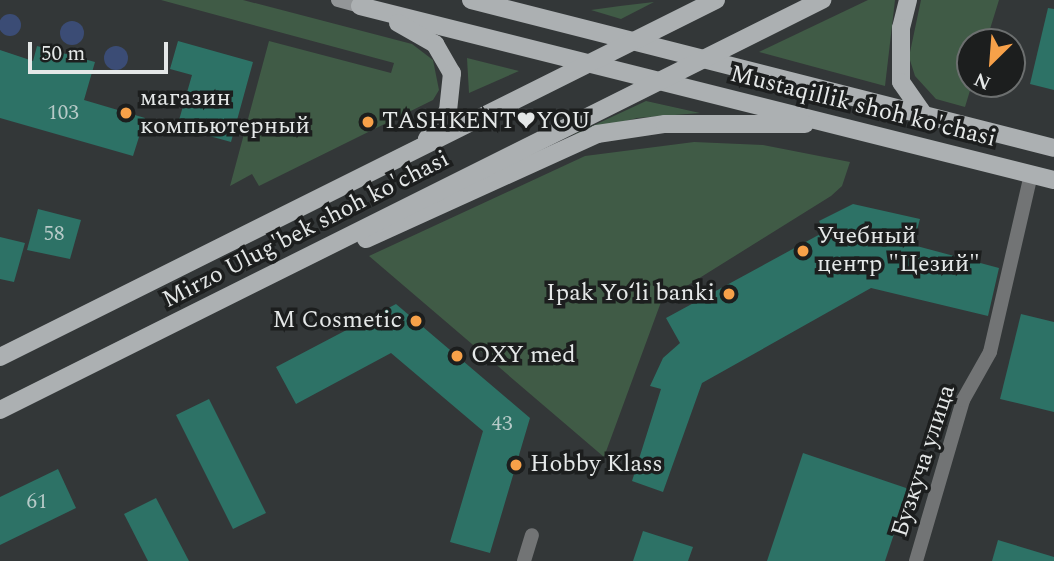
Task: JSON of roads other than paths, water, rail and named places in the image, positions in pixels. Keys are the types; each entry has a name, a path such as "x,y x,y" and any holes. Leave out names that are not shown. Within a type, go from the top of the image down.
{"main road":[{"path":"338,0 360,6 429,40 452,73 448,111 415,150"},
{"name":"Mustaqillik shoh ko'chasi","path":"471,0 1054,148"},
{"name":"Mirzo Ulug'bek shoh ko'chasi","path":"0,357 716,0"},
{"name":"Mirzo Ulug'bek shoh ko'chasi","path":"0,410 822,0"},
{"path":"908,0 901,28 901,82 912,105 933,117"},
{"name":"Mustaqillik shoh ko'chasi","path":"360,6 1054,180"},
{"path":"237,292 597,134 665,124 833,125"}],"street":[{"name":"Бузкуча улица","path":"916,561 963,400 990,352 1031,174"},
{"path":"524,561 532,535"}],"water":[{"path":"6,14 14,14 21,21 21,29 14,36 6,36 -1,29 -1,21"},
{"path":"72,21 83,28 84,33 77,44 72,45 61,38 60,33 67,22"},
{"path":"116,46 127,53 128,58 121,69 116,70 105,63 104,58 111,47"}],"place":[{"name":"магазин компьютерный","path":"126,113"},
{"name":"TASHKENT♥YOU","path":"368,122"},
{"name":"Учебный центр \"Цезий\"","path":"803,251"},
{"name":"Ipak Yoʻli banki","path":"729,294"},
{"name":"M Cosmetic","path":"416,321"},
{"name":"OXY med","path":"457,356"},
{"name":"Hobby Klass","path":"516,465"}]}
